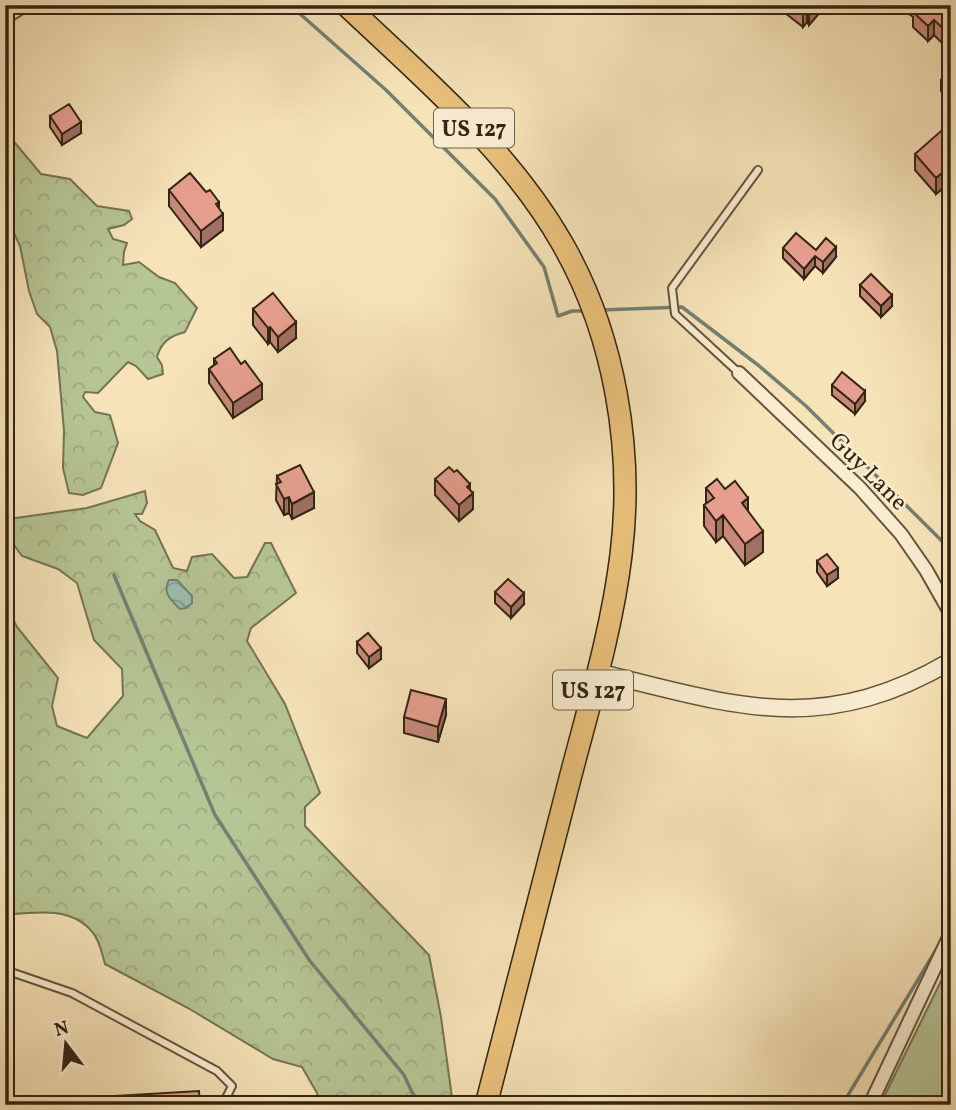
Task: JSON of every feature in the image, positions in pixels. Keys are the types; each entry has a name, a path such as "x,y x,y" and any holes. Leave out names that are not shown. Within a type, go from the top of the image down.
{"highway":[{"name":"US 127","path":"346,5 452,106 506,164 557,234 587,294 613,380 620,420 625,518 619,573 597,672 486,1105"}],"street":[{"name":"Guy Lane","path":"739,373 859,488 901,534 926,570 951,614"},
{"path":"597,672 727,703 810,709 839,705 880,694 951,662"},
{"path":"870,1105 951,933"}],"lane":[{"path":"5,21 30,5"},
{"path":"739,373 676,314 672,288 758,170"},
{"path":"5,971 72,993 217,1071 232,1086 224,1102 183,1105"}],"green space":[{"path":"10,137 41,174 70,179 97,206 129,211 132,219 124,225 108,229 113,239 127,243 123,265 139,262 159,277 175,283 197,308 185,332 171,338 161,347 157,357 163,374 148,379 136,366 128,362 98,393 85,392 83,397 95,412 110,415 118,443 101,488 83,495 69,493 63,468 64,431 57,351 50,327 37,314 29,291 20,246 5,214 5,139"},
{"path":"145,491 147,503 142,514 135,514 140,521 155,530 173,568 187,571 192,557 212,554 234,578 247,577 265,543 271,543 296,593 251,628 247,641 285,704 320,793 305,807 305,826 429,955 453,1105 320,1105 317,1093 302,1067 273,1059 188,1008 105,964 95,936 75,918 52,913 5,915 5,603 17,627 58,678 52,706 57,726 87,738 123,696 122,669 94,640 77,583 58,569 22,556 5,533 5,525 9,519 87,508"},
{"path":"946,971 951,974 951,1105 880,1105"}],"water":[{"path":"169,580 177,580 192,596 192,603 186,608 180,609 168,596 166,589"}],"building":[{"path":"795,5 813,5 803,11"},
{"path":"917,5 951,5 946,12 951,16 951,26 946,31 934,20 928,26 913,12"},
{"path":"951,69 951,88 941,80"},
{"path":"69,104 81,122 62,134 50,116"},
{"path":"949,124 951,165 936,178 915,154"},
{"path":"190,173 206,192 210,190 219,202 216,204 223,214 201,231 169,190"},
{"path":"796,233 816,250 826,238 836,247 823,262 815,256 804,269 783,248"},
{"path":"871,274 892,295 881,306 860,285"},
{"path":"273,293 296,322 278,337 253,309"},
{"path":"230,348 241,364 245,361 262,384 233,403 209,369 217,363 214,359"},
{"path":"842,372 865,391 855,404 832,385"},
{"path":"951,413 951,426 945,422"},
{"path":"300,465 314,492 292,504 289,497 284,499 276,484 281,482 277,476"},
{"path":"449,467 454,472 457,470 470,484 467,487 473,493 459,505 435,479"},
{"path":"717,479 725,489 735,481 748,498 742,503 763,531 745,544 723,515 716,521 704,505 714,498 706,488"},
{"path":"827,554 838,568 827,575 817,561"},
{"path":"508,579 524,593 511,607 495,592"},
{"path":"368,633 381,648 369,657 357,642"},
{"path":"411,690 446,699 438,727 404,717"},
{"path":"199,1091 200,1105 30,1105 30,1101"}],"waterway":[{"path":"290,5 386,90 495,199 544,267 558,316 572,311 586,311"},
{"path":"601,310 682,307 806,406 945,544 951,558"},
{"path":"114,575 215,815 310,961 404,1075 418,1105"},
{"path":"842,1105 939,945"}]}
